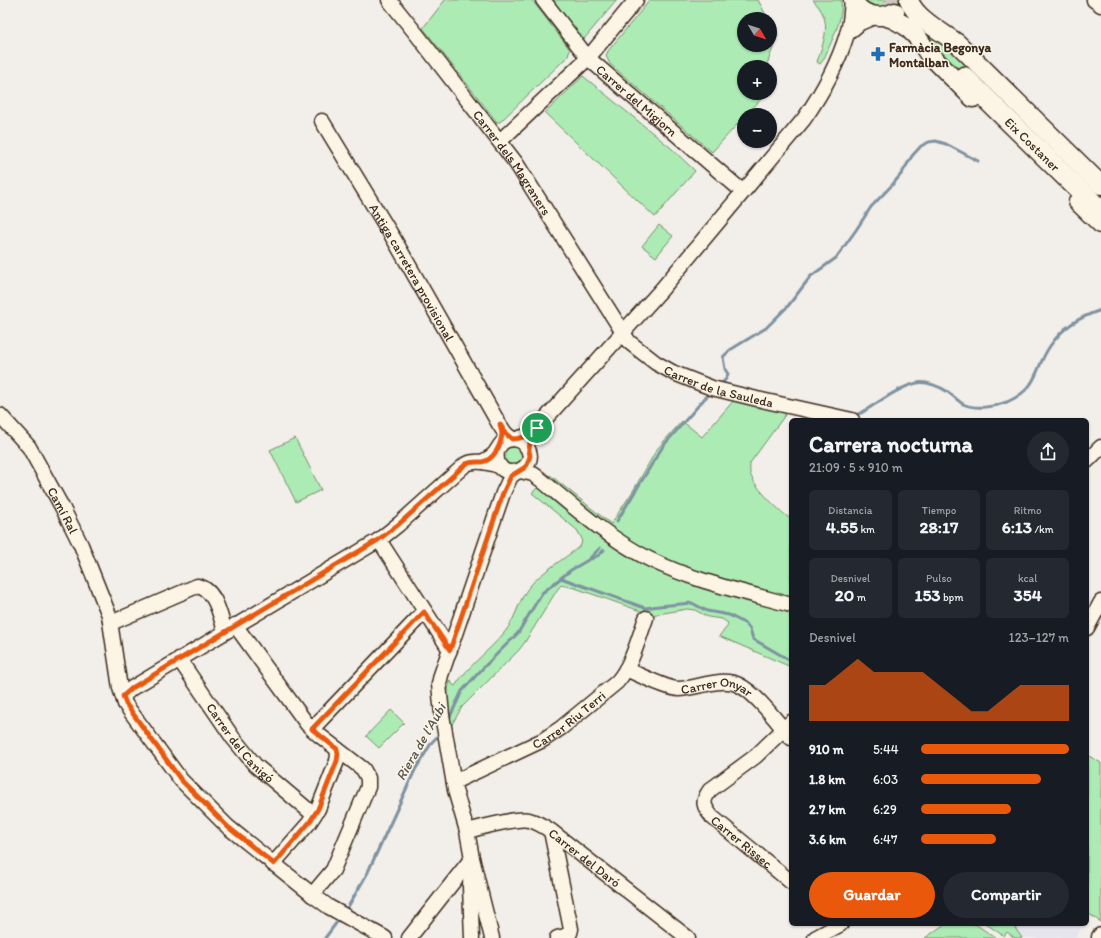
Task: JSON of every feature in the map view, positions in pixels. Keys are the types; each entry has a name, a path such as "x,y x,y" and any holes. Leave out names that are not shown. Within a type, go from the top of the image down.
{"highway":[{"name":"Eix Costaner","path":"1101,196 969,74 1101,211"}],"main road":[{"path":"853,0 862,10 871,15 900,22 914,32 928,53 942,68 1101,224"},
{"path":"880,16 889,15 899,9 906,0"},
{"path":"909,0 911,7 933,26 957,43 1101,185"}],"street":[{"name":"Carrer dels Magraners","path":"389,0 516,163 608,311 624,333"},
{"name":"Carrer del Migjorn","path":"542,0 588,58 742,191"},
{"path":"500,141 588,58 636,0"},
{"path":"482,462 491,457 507,440 530,435 537,428 624,333 804,119 828,81 847,34 853,0"},
{"path":"1094,0 1101,6"},
{"path":"847,34 860,23 880,16"},
{"name":"Antiga carretera provisional","path":"322,121 394,241 505,433 514,439"},
{"name":"Carrer de la Sauleda","path":"624,333 629,342 656,363 674,374 717,389 757,400 842,418"},
{"name":"Camí Ral","path":"0,415 29,447 40,464 81,545 110,619 120,688 126,704 181,780 228,827 312,895 343,915 385,938"},
{"path":"500,424 502,433 496,456 510,470"},
{"path":"510,470 527,465 530,442 537,428"},
{"path":"514,439 524,443 529,453 531,466 540,479"},
{"path":"1089,459 1101,447"},
{"path":"123,696 132,688 179,659 378,540 399,524 466,464 471,462 482,462 510,470 533,474 603,531 648,558 667,567 789,605"},
{"path":"492,938 454,782 442,715 439,684 510,470"},
{"path":"378,540 450,650"},
{"path":"110,619 197,586 203,587 213,596 230,628 307,724 363,769 368,778 368,787 333,870 312,895"},
{"path":"1089,624 1101,602"},
{"path":"312,729 424,612"},
{"name":"Carrer Riu Terri","path":"454,782 543,740 617,682 626,669 646,618"},
{"name":"Carrer del Canigó","path":"179,659 233,738 255,765 314,815"},
{"name":"Carrer Onyar","path":"626,669 677,689 715,683 739,685 789,730"},
{"name":"Carrer Rissec","path":"789,730 710,790 706,795 704,803 706,810 712,817 789,880"},
{"path":"274,864 314,815 337,761 337,749"},
{"name":"Carrer del Daró","path":"467,831 528,819 540,824 688,938"},
{"path":"551,831 571,929 570,933 557,938"},
{"path":"409,938 472,858"},
{"path":"472,858 470,886 472,938"},
{"path":"815,938 837,926"}],"shaded area":[{"path":"1016,926 1082,926 1076,938 1009,938"}],"green space":[{"path":"445,0 532,0 570,50 568,56 500,122 497,122 423,28"},
{"path":"550,0 617,0 584,39 580,39"},
{"path":"650,0 758,0 764,12 737,12 737,52 771,52 769,60 737,60 737,100 760,100 753,108 737,108 737,125 712,152 610,64 606,56 608,51"},
{"path":"813,0 841,0 841,15 839,22 824,59 820,64 817,62 826,30 823,15"},
{"path":"861,0 898,0 894,5 874,9"},
{"path":"914,16 975,67 963,80 942,61"},
{"path":"583,76 671,148 695,171 655,217 545,113"},
{"path":"659,225 673,236 656,257 642,246"},
{"path":"735,399 788,411 750,463 750,473 754,482 764,494 789,518 789,598 668,562 617,534 547,478 550,475 611,524 633,491 657,449 682,421 702,437"},
{"path":"295,438 321,490 296,502 270,450"},
{"path":"513,447 519,450 522,456 519,462 513,465 507,462 504,456 507,450"},
{"path":"538,487 597,534 737,594 789,611 789,666 719,636 727,627 728,623 722,619 708,617 695,610 687,609 652,615 575,588 561,585 519,650 462,707 451,726 447,697 451,680 452,684 455,686 466,672 504,633 529,587 547,570 581,545 582,539 577,530 532,493"},
{"path":"391,710 404,723 379,748 366,736"},
{"path":"1089,756 1101,763 1101,922 1089,914"},
{"path":"942,926 978,926 996,938 925,938"},
{"path":"989,926 1016,926 1015,928 1022,938 1015,938 1007,932 1004,936"}],"waterway":[{"path":"719,386 726,379 728,374 725,369 723,357 730,350 766,328 788,306 811,276 836,258 871,207 893,184 902,173 912,156 921,146 929,142 936,141 946,144 978,161"},
{"path":"858,414 896,391 917,383 929,384 941,388 961,403 968,406 985,407 1007,402 1018,396 1031,384 1050,346 1066,328 1085,316 1101,310"},
{"path":"617,521 663,446 712,392"},
{"name":"Riera de l'Aubi","path":"448,721 462,691 518,633 542,593 571,570 588,560 600,548"},
{"name":"Riera de l'Aubi","path":"591,559 599,555 604,550"},
{"path":"561,578 645,608 692,603 707,611 729,615 746,624 750,629 753,639 789,660"},
{"name":"Riera de l'Aubi","path":"345,912 367,874 415,770 432,742 440,734"},
{"name":"Riera de l'Aubi","path":"325,938 340,918"}],"tunnel":[{"path":"887,0 910,23"}],"place":[{"name":"Farmàcia Begonya Montalban","path":"878,54"}],"route":[{"path":"500,424 505,433 512,439 530,435 537,428 530,442 530,456 527,465 511,476 503,493 450,650 424,612 312,729 337,749 337,761 318,809 309,823 274,864 228,827 181,780 126,704 123,696 132,688 386,535 466,464 478,461 482,462 491,457 499,447 502,433 500,424"}]}
